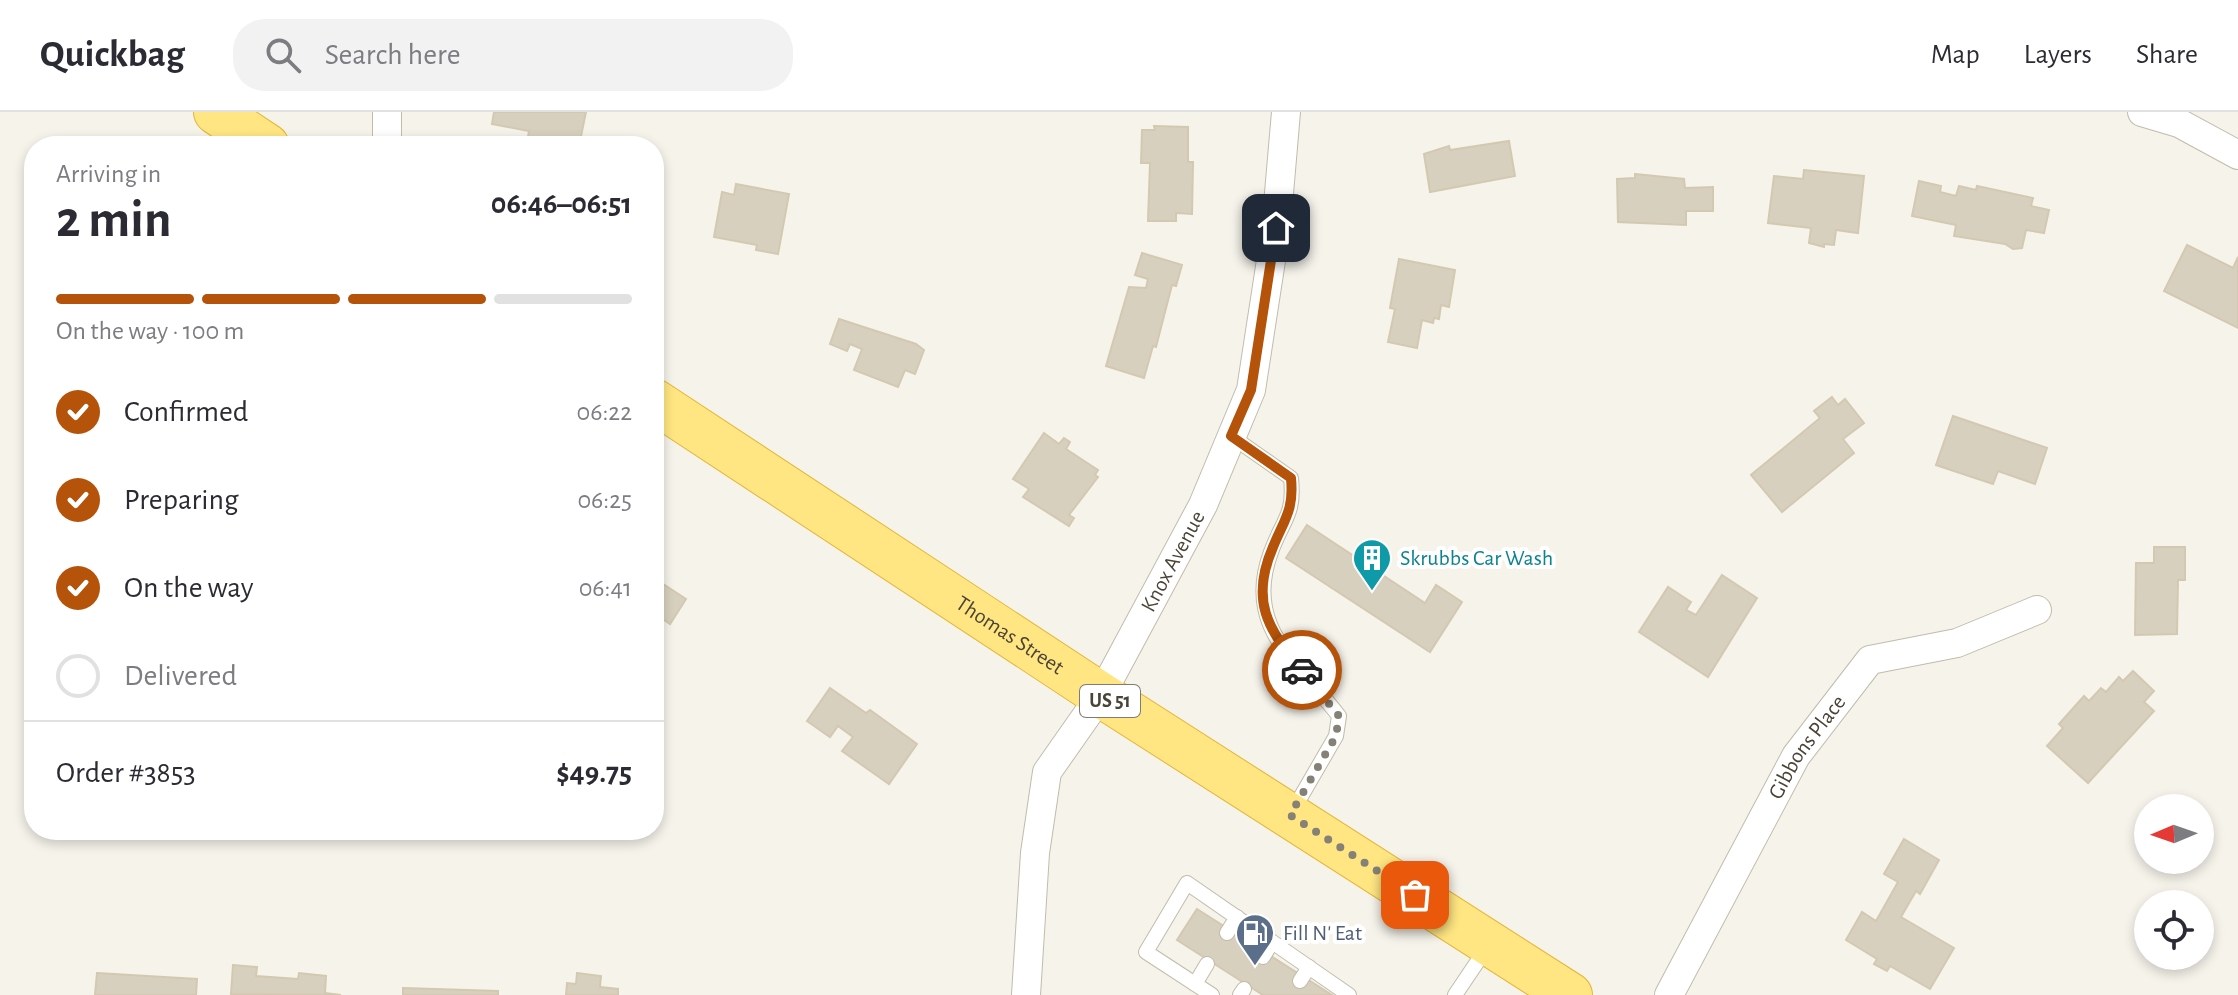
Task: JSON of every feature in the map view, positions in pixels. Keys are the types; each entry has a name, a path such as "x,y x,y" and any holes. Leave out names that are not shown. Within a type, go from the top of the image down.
{"highway":[{"path":"216,112 252,136"},
{"name":"Thomas Street","path":"664,408 1101,695 1570,995"}],"street":[{"path":"387,112 387,136"},
{"name":"Knox Avenue","path":"1026,995 1035,853 1047,772 1101,695 1203,505 1251,390 1276,228 1286,112"},
{"path":"2142,112 2179,123 2238,155"},
{"name":"Gibbons Place","path":"1669,995 1796,756 1870,660 1957,643 2037,610"}],"lane":[{"path":"1231,436 1291,478 1294,505 1263,574 1261,604 1277,641 1339,716 1336,736 1290,815"},
{"path":"1212,995 1146,952 1187,883 1349,995"},
{"path":"1227,933 1237,917"},
{"path":"1263,957 1272,942"},
{"path":"1455,995 1490,943"},
{"path":"1195,984 1207,964"},
{"path":"1300,981 1309,967"}],"building":[{"path":"494,112 586,112 581,136 528,136 529,131 492,124"},
{"path":"1154,126 1188,127 1188,162 1193,162 1192,214 1176,213 1176,221 1148,221 1150,163 1141,163 1142,130 1155,130"},
{"path":"1509,141 1515,176 1430,192 1424,154 1449,146 1450,150"},
{"path":"1804,170 1864,176 1858,233 1836,230 1834,245 1824,244 1824,247 1809,243 1811,228 1768,223 1774,176 1803,179"},
{"path":"1635,174 1684,179 1685,188 1713,187 1713,211 1686,211 1686,225 1618,222 1617,179 1635,178"},
{"path":"1919,181 1941,186 1940,192 1956,196 1959,186 1976,190 1977,186 2033,198 2031,206 2049,210 2044,233 2026,230 2022,248 2013,249 2005,244 1954,236 1956,225 1912,216"},
{"path":"736,184 789,194 778,254 756,250 757,245 714,237 722,192 734,195"},
{"path":"2187,245 2233,268 2238,257 2238,328 2164,291"},
{"path":"1142,253 1182,265 1176,286 1172,285 1156,347 1153,346 1144,378 1106,366 1129,287 1146,288 1148,279 1135,275"},
{"path":"1399,259 1455,270 1449,307 1441,305 1439,319 1434,318 1433,323 1422,320 1417,348 1388,342 1395,309 1390,308"},
{"path":"839,319 916,344 924,350 915,374 905,370 898,387 854,370 862,349 850,344 847,351 830,344"},
{"path":"1832,397 1838,405 1845,399 1864,423 1843,439 1854,453 1782,512 1751,475 1820,418 1814,411"},
{"path":"1953,416 2047,448 2035,484 1998,471 1993,484 1936,465"},
{"path":"1044,433 1059,444 1064,438 1070,442 1066,449 1098,470 1095,475 1098,477 1069,515 1074,518 1069,526 1023,497 1029,489 1013,479"},
{"name":"Skrubbs Car Wash","path":"1307,525 1425,603 1436,585 1462,602 1430,652 1286,558"},
{"path":"2154,547 2185,547 2185,580 2178,580 2177,634 2135,635 2136,563 2154,563"},
{"path":"1722,575 1757,598 1708,677 1639,632 1668,587 1691,602 1686,610 1696,615"},
{"path":"664,585 686,599 670,624 664,620"},
{"path":"2133,671 2154,691 2144,702 2154,711 2088,783 2047,746 2063,728 2059,724 2084,696 2089,701 2101,688 2106,692 2119,677 2123,681"},
{"path":"830,688 866,713 870,710 917,744 889,784 842,751 853,737 838,726 830,737 807,721"},
{"path":"1904,839 1939,860 1920,894 1916,891 1901,917 1954,948 1930,989 1890,966 1887,971 1874,964 1877,959 1846,940 1862,912 1876,921 1898,882 1884,874"},
{"name":"Fill N' Eat","path":"1197,909 1332,995 1263,995 1177,940"},
{"path":"233,965 257,967 256,976 298,979 299,973 326,976 325,993 341,995 231,994"},
{"path":"97,973 197,979 196,995 95,995"},
{"path":"577,973 601,976 600,987 618,989 618,995 566,995 567,983 576,984"},
{"path":"403,988 498,991 498,995 403,995"}],"way so far":[{"path":"1302,670 1339,716 1336,736 1290,815 1415,895"}],"place":[{"name":"Skrubbs Car Wash","path":"1372,592"},
{"name":"Fill N' Eat","path":"1255,967"}],"route":[{"path":"1276,228 1251,390 1231,436 1291,478 1294,505 1272,548 1263,574 1261,604 1277,641 1302,670"}]}
